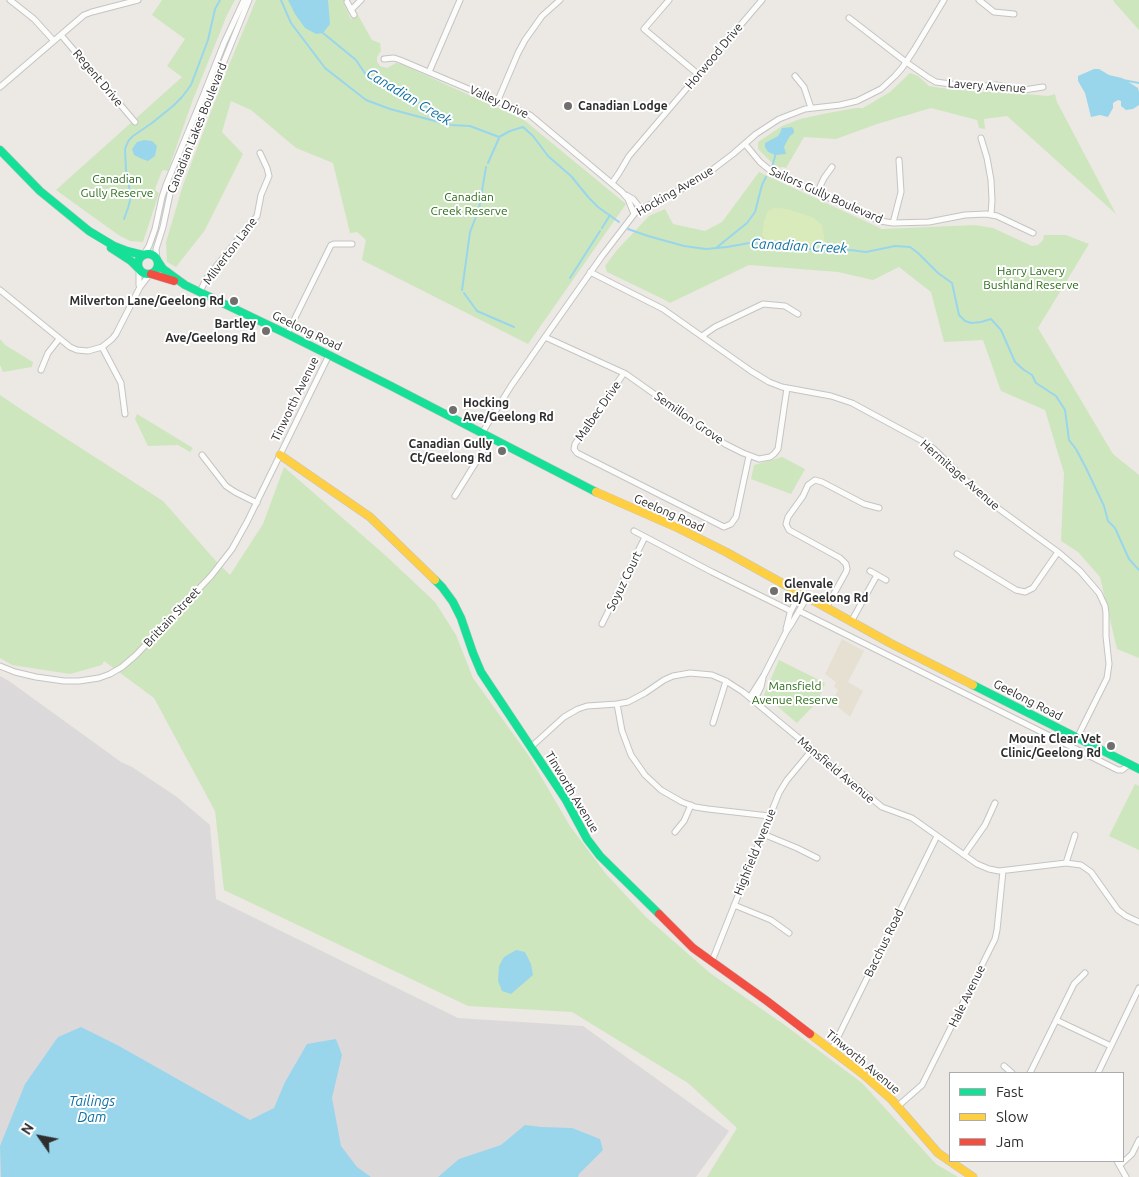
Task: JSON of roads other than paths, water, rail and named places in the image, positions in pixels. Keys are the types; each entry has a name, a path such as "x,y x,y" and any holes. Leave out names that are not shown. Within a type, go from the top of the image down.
{"main road":[{"path":"0,150 48,199 116,252 134,263 143,274 150,274 157,269 157,260 152,254 125,250 104,241"},
{"path":"139,270 139,258 144,254"},
{"name":"Geelong Road","path":"157,260 163,269 186,285 329,355 604,496 710,543 850,622 1139,769"},
{"name":"Geelong Road","path":"150,274 186,285"},
{"name":"Tinworth Avenue","path":"280,455 370,517 442,587 453,602 461,618 478,667 566,800 587,839 600,856 699,953 832,1049 875,1084 898,1106 938,1153 949,1161"},
{"name":"Tinworth Avenue","path":"951,1162 973,1177"}],"street":[{"path":"10,0 34,18 54,41"},
{"path":"0,87 88,13 138,0"},
{"name":"Canadian Lakes Boulevard","path":"144,254 150,246 166,185 224,42 244,0"},
{"name":"Canadian Lakes Boulevard","path":"157,260 157,246 172,188 250,0"},
{"path":"351,10 361,0"},
{"path":"430,72 460,0"},
{"path":"498,100 525,40 542,16 560,0"},
{"path":"669,0 644,29 699,74"},
{"name":"Horwood Drive","path":"612,184 629,156 762,0"},
{"path":"979,0 994,12 1014,14"},
{"name":"Hocking Avenue","path":"482,433 511,386 590,272 634,214 694,183 760,131 779,119 811,108 846,104 864,98 886,85 906,62 941,1"},
{"path":"347,2 354,15"},
{"name":"Lavery Avenue","path":"849,18 931,79 947,84 972,87 996,85 1027,90 1043,87"},
{"name":"Regent Drive","path":"61,35 134,122"},
{"name":"Valley Drive","path":"384,59 399,59 532,116 612,184 632,198 642,209"},
{"path":"795,76 804,87 811,108"},
{"path":"981,138 991,180 991,215"},
{"name":"Sailors Gully Boulevard","path":"744,144 772,172 885,222 931,222 968,214 991,215 1033,233"},
{"name":"Milverton Lane","path":"200,292 206,279 258,216 262,193 269,176 260,153"},
{"path":"893,223 901,193 899,160"},
{"path":"817,193 832,167"},
{"name":"Valley Drive","path":"622,192 628,199 634,214"},
{"path":"287,334 331,245 352,244"},
{"path":"138,291 139,270"},
{"name":"Hermitage Avenue","path":"590,272 656,304 757,376 772,384 834,397 852,403 922,441 984,498 1058,552 1080,571 1093,585 1106,611 1109,669 1107,678 1077,738"},
{"path":"0,290 70,347 88,351 102,347 116,334 142,283 150,274"},
{"path":"702,336 715,327 763,304 786,306 798,314"},
{"name":"Semillon Grove","path":"545,337 624,373 725,444 759,459 772,456 777,451 787,388"},
{"path":"41,370 46,356 59,339"},
{"path":"102,347 121,383 125,414"},
{"name":"Tinworth Avenue","path":"280,455 329,355"},
{"name":"Malbec Drive","path":"624,373 575,444 574,449 579,455 724,527 731,524 736,517 749,456"},
{"path":"455,496 491,438"},
{"path":"202,455 220,480 230,489 257,503"},
{"name":"Brittain Street","path":"0,666 30,676 73,681 99,678 119,669 150,641 218,568 238,540 280,455"},
{"path":"826,608 846,572 846,564 840,558 788,529 786,524 788,517 804,496 808,485 815,480 864,504 879,508"},
{"path":"634,531 712,572 791,610 799,612 1104,763 1120,770 1130,764"},
{"name":"Soyuz Court","path":"602,624 646,537"},
{"path":"957,554 1016,590 1025,592 1032,588 1058,552"},
{"path":"870,571 886,580"},
{"path":"850,622 877,575"},
{"path":"786,632 791,610 803,595"},
{"path":"752,699 761,687 764,675 786,632 799,612 803,595"},
{"name":"Mansfield Avenue","path":"531,747 561,719 572,712 587,706 617,704 631,700 668,678 684,674 709,674 726,681 752,699 882,807 910,817 982,866 992,870 1003,871 1066,864 1079,865 1089,870 1117,908 1126,916 1139,922"},
{"path":"713,723 726,681"},
{"path":"617,704 625,741 632,755 649,779 664,791 691,805 708,809 769,816"},
{"name":"Highfield Avenue","path":"712,962 769,816 784,784 812,750"},
{"path":"1104,763 1114,765 1118,758"},
{"path":"964,855 985,825 995,803"},
{"path":"675,832 691,805"},
{"path":"762,834 817,858"},
{"path":"1066,864 1075,835"},
{"name":"Bacchus Road","path":"832,1049 937,836"},
{"name":"Hale Avenue","path":"898,1106 924,1082 995,939 1003,871"},
{"path":"734,905 771,920 789,933"},
{"path":"1030,1072 1074,983 1085,973"},
{"path":"1098,1072 1139,988"},
{"path":"1056,1020 1111,1046"},
{"path":"1004,1066 1011,1072"},
{"path":"1124,1159 1132,1154 1139,1140"},
{"path":"1118,1163 1126,1177"}],"water":[{"path":"288,0 328,0 330,24 323,33 316,34 305,28"},
{"path":"1094,69 1099,69 1109,75 1122,78 1138,88 1139,105 1133,109 1126,110 1121,106 1121,101 1118,100 1113,103 1113,108 1108,117 1100,115 1091,117 1085,93 1078,81 1078,76"},
{"path":"792,127 794,133 790,136 784,147 786,154 775,155 768,152 765,143 778,136 782,128"},
{"path":"144,140 152,141 157,146 155,156 148,161 134,155 132,149 137,142"},
{"path":"516,950 525,952 531,964 533,975 511,994 502,991 498,981 499,966 504,957"},
{"name":"Tailings Dam","path":"81,1027 119,1046 250,1120 274,1108 285,1082 307,1044 336,1039 342,1055 332,1098 341,1146 357,1167 371,1177 1,1177 0,1146 25,1084 58,1037"},
{"path":"525,1125 572,1128 600,1139 603,1150 578,1177 438,1177 459,1159 501,1145"}],"waterway":[{"path":"124,219 131,197 126,170 126,146 133,136 173,106 191,85 208,40 215,9 220,0"},
{"path":"281,0 291,23 325,68 366,100 390,109 450,125"},
{"name":"Canadian Creek","path":"323,33 356,60 366,75 399,91 447,119 450,125 470,126 499,137 523,127 533,136 548,156 571,176 598,207 619,222"},
{"path":"1123,80 1139,83"},
{"path":"488,163 499,138"},
{"path":"772,167 776,153"},
{"path":"462,290 470,232 479,209 486,167"},
{"path":"716,248 747,223 755,212 766,177"},
{"path":"602,228 610,215"},
{"name":"Canadian Creek","path":"628,229 684,246 706,249 755,242 762,246 792,244 803,248 824,251 850,250 866,252 895,246 910,247 938,273 952,283 959,315 965,321 971,323 991,319 1001,330 1015,362 1032,375 1036,383 1056,396 1065,410 1069,440 1086,468 1104,506 1108,521 1115,528 1129,559 1139,570"},
{"path":"570,278 600,231"},
{"path":"464,293 477,311 514,327"}],"place":[{"name":"Canadian Lodge","path":"568,106"},
{"name":"Milverton Lane/Geelong Rd","path":"234,301"},
{"name":"Bartley Ave/Geelong Rd","path":"266,331"},
{"name":"Hocking Ave/Geelong Rd","path":"453,410"},
{"name":"Canadian Gully Ct/Geelong Rd","path":"502,451"},
{"name":"Glenvale Rd/Geelong Rd","path":"774,591"},
{"name":"Mount Clear Vet Clinic/Geelong Rd","path":"1111,746"}],"park label":[{"name":"Canadian Gully Reserve","path":"117,186"},
{"name":"Canadian Creek Reserve","path":"469,204"},
{"name":"Harry Lavery Bushland Reserve","path":"1031,278"},
{"name":"Mansfield Avenue Reserve","path":"795,693"}]}
